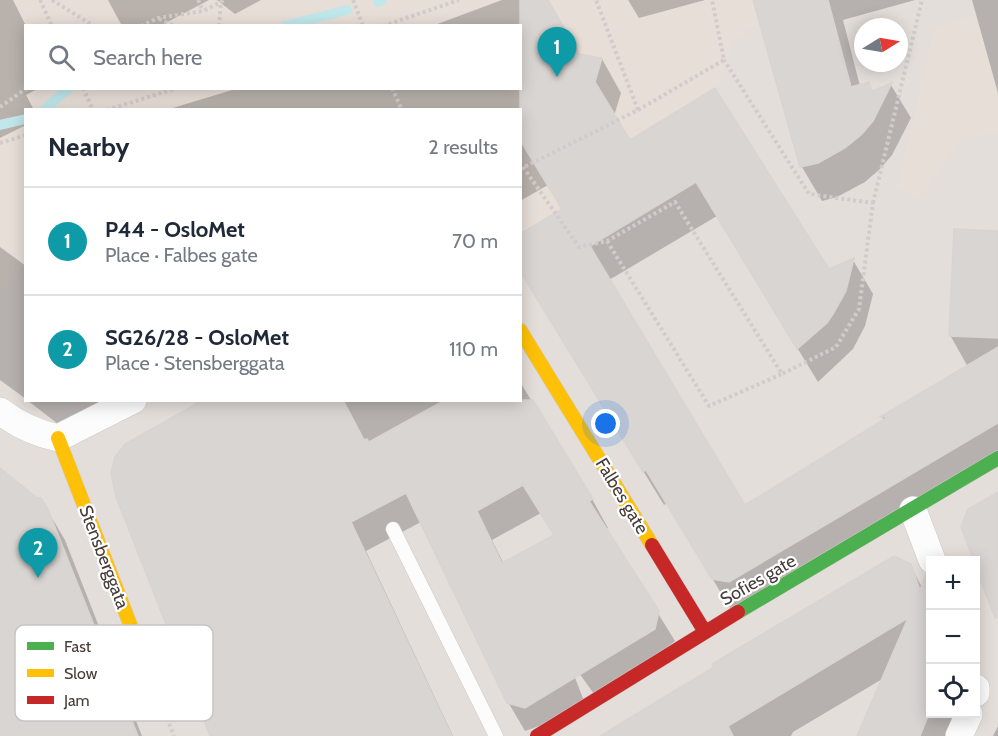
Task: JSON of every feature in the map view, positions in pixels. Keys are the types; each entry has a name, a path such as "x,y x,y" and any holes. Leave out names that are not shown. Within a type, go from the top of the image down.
{"street":[{"name":"Falbes gate","path":"522,333 705,632"},
{"path":"0,411 35,433 57,438 129,402"},
{"name":"Stensberggata","path":"57,438 130,625"},
{"name":"Sofies gate","path":"537,736 705,632 998,458"},
{"path":"913,510 930,556"},
{"path":"958,736 967,718"}],"lane":[{"path":"393,529 496,736"}],"path":[{"path":"40,0 51,24"},
{"path":"52,0 91,24"},
{"path":"198,0 203,11"},
{"path":"354,0 362,24"},
{"path":"389,24 459,0"},
{"path":"596,0 638,110"},
{"path":"712,0 724,60 809,194 873,203"},
{"path":"607,241 709,406 836,347 859,309 873,203 922,0"},
{"path":"145,24 158,18 203,11 223,1"},
{"path":"219,24 223,1"},
{"path":"158,18 170,24"},
{"path":"522,168 638,110 724,60"},
{"path":"0,107 24,90"},
{"path":"84,90 92,108"},
{"path":"113,108 171,90"},
{"path":"393,90 401,108"},
{"path":"0,143 24,136"},
{"path":"522,169 579,247 607,241 675,202 782,374"},
{"path":"168,721 174,736"}],"shaded area":[{"path":"0,0 998,0 998,736 0,736"},
{"path":"0,0 754,0 760,22 736,38 716,87 550,189 562,209 522,233 522,108 24,108 24,265 0,293"},
{"path":"976,16 998,92 998,133 963,136 919,199 898,186 934,28"}],"building":[{"path":"520,0 548,0 579,54 602,58 595,82 630,140 715,88 829,269 854,258 846,291 833,314 827,323 797,349 696,182 590,246 745,505 888,417 880,417 998,347 998,423 729,582 712,579 646,470 643,472 522,274 522,233 562,209 522,143 520,90 522,90 522,24 520,24"},
{"path":"753,0 828,0 851,87 869,82 872,91 892,83 873,121 861,135 845,148 818,163 800,167"},
{"path":"954,229 998,231 998,338 949,336"},
{"path":"533,400 593,499 589,501 659,611 655,629 525,708 507,703 406,493 351,522 452,736 210,736 204,721 213,721 213,625 166,625 116,497 111,473 115,457 125,444 199,402 344,402 364,440 367,439 369,442 441,402","holes":["523,485 554,535 502,563 477,511"]},
{"path":"0,468 36,497 41,498 47,507 94,625 15,625 15,721 132,721 138,736 0,736"},
{"path":"998,492 998,618 995,618 980,579 980,556 972,556 961,527 968,509"},
{"path":"894,556 911,564 920,590 926,574 927,718 920,736 857,736 908,618 728,726 733,736 600,736 714,667 712,664"}],"waterway":[{"path":"378,2 382,0"},
{"path":"293,24 347,10"},
{"path":"46,108 67,90"},
{"path":"0,125 24,119"}],"traffic: fast":[{"path":"738,612 998,458"}],"traffic: slow":[{"path":"522,333 652,545"},
{"path":"58,438 130,625"}],"traffic: jam":[{"path":"652,545 705,632"},
{"path":"537,736 738,612"}],"place":[{"name":"P44 - OsloMet","path":"557,77"},
{"name":"SG26/28 - OsloMet","path":"38,578"}]}
